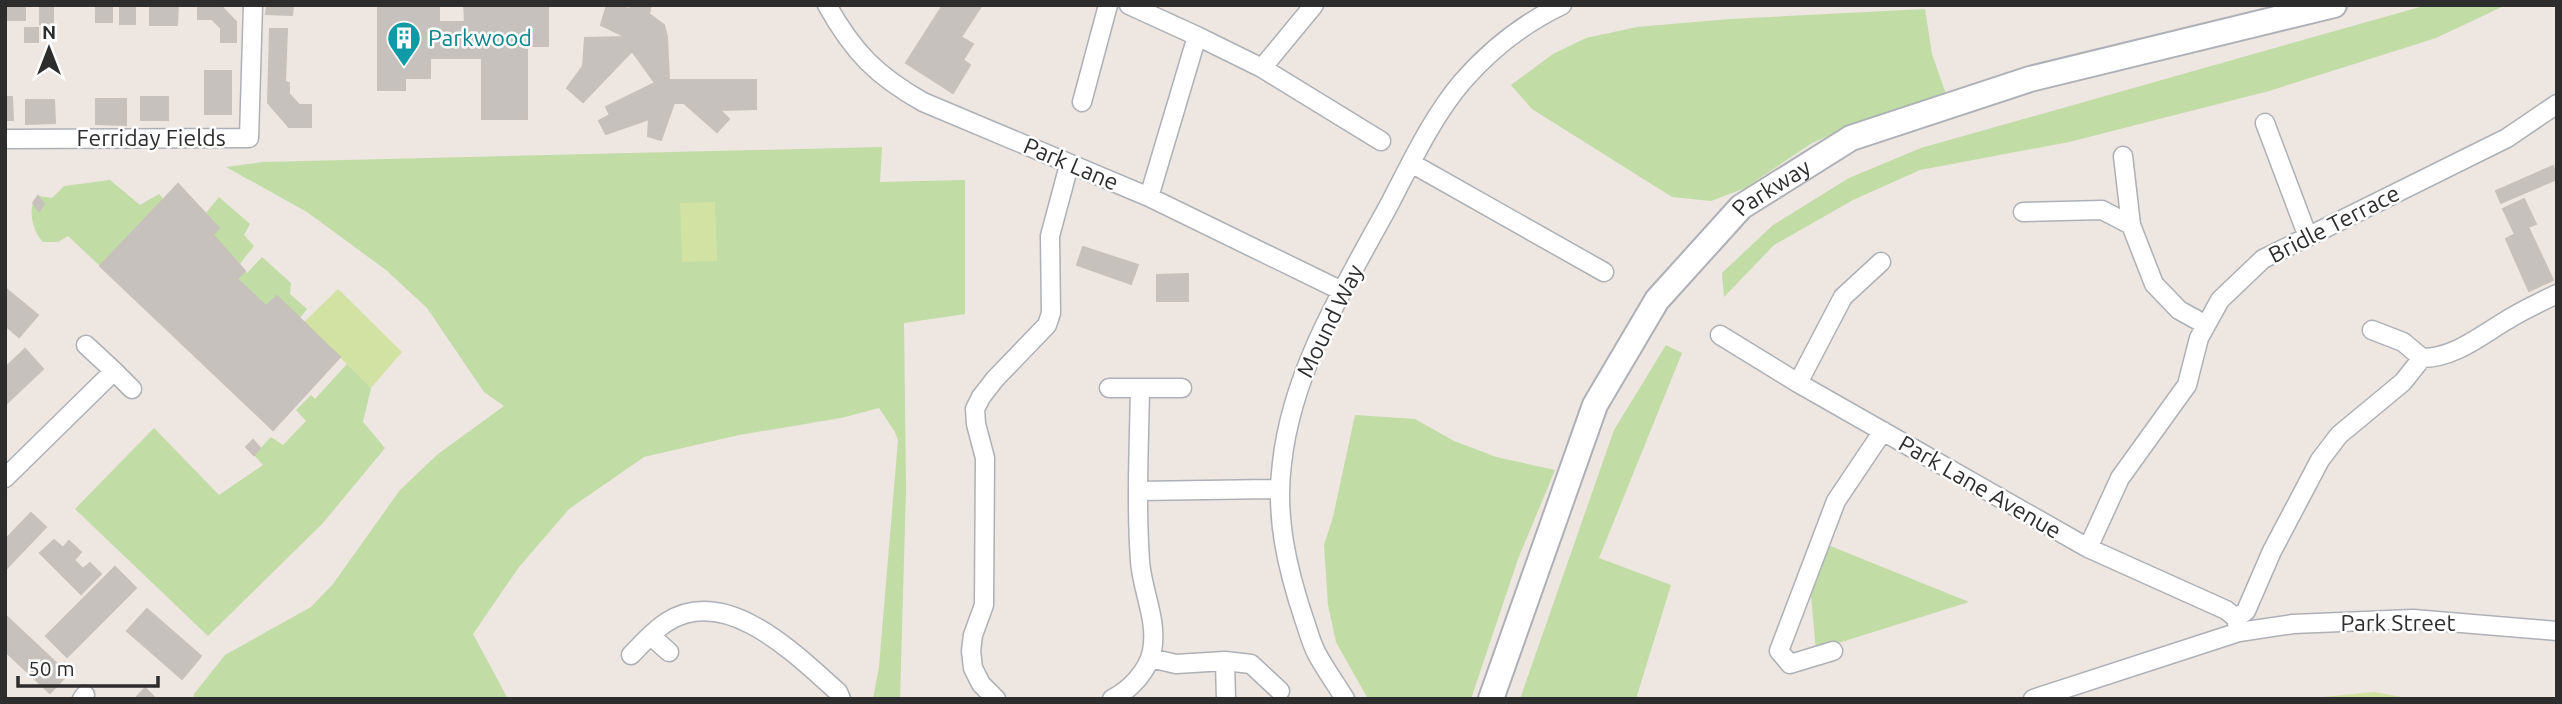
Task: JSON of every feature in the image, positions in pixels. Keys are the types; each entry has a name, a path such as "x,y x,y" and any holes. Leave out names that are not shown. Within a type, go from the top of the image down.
{"main road":[{"name":"Parkway","path":"1491,699 1595,405 1657,300 1741,207 1851,138 2031,79 2334,5"}],"street":[{"name":"Ferriday Fields","path":"5,139 249,138 253,5"},
{"name":"Park Lane","path":"827,5 866,62 891,83 923,102 1149,197 1342,291"},
{"path":"1082,102 1108,5"},
{"path":"1129,5 1262,68 1381,141"},
{"path":"1262,68 1314,5"},
{"name":"Mound Way","path":"1345,699 1316,653 1291,579 1281,525 1282,462 1297,388 1342,291 1434,122 1474,69 1520,30 1562,5"},
{"path":"1149,197 1198,36"},
{"name":"Bridle Terrace","path":"2088,548 2120,478 2187,385 2199,338 2220,300 2263,259 2507,138 2557,104"},
{"path":"2265,123 2308,237"},
{"path":"2123,156 2132,225 2154,285 2179,310 2206,325"},
{"path":"1411,163 1433,173 1604,272"},
{"path":"988,696 973,667 971,651 973,635 984,605 985,584 985,458 975,409 995,379 1047,325 1051,313 1050,236 1069,164"},
{"path":"2023,212 2102,210 2132,225"},
{"path":"1798,383 1843,297 1881,262"},
{"path":"2372,330 2403,342 2422,358 2438,358 2469,344 2509,318 2557,294"},
{"name":"Park Lane Avenue","path":"1720,335 1798,383 2088,548 2225,610 2237,625"},
{"path":"86,345 132,388"},
{"path":"2237,625 2320,460 2339,435 2403,382 2422,358"},
{"path":"5,478 114,372"},
{"path":"1109,388 1182,388"},
{"path":"1112,699 1123,694 1139,677 1153,649 1153,620 1140,564 1140,388"},
{"path":"1833,651 1790,664 1779,651 1836,501 1883,431"},
{"path":"1139,491 1280,489"},
{"path":"631,655 667,622 690,613 711,611 738,616 790,650 838,692 841,699"},
{"name":"Park Street","path":"2033,699 2237,625 2413,619 2557,631"},
{"path":"652,636 669,652"},
{"path":"1150,658 1176,664 1225,661 1251,664 1280,691"},
{"path":"1225,661 1226,699"}],"green space":[{"path":"2427,5 2506,5 2436,38 2269,91 2069,142 1920,170 1853,200 1774,245 1724,297 1722,273 1773,225 1849,178 1921,148"},
{"path":"1925,9 1932,54 1947,97 1855,124 1812,143 1745,188 1711,201 1672,197 1532,109 1511,85 1553,54 1586,38 1637,27 1730,19"},
{"path":"882,147 880,182 965,180 965,314 904,323 906,489 900,699 873,699 879,667 898,440 879,408 841,418 739,435 644,457 569,509 519,567 473,634 508,699 193,699 194,694 225,655 311,607 333,584 400,490 438,454 504,406 484,392 427,308 386,270 307,212 226,167 263,162"},
{"path":"110,180 140,205 159,194 164,199 100,266 68,236 58,242 43,242 37,234 32,218 33,203 39,210 44,205 38,196 52,198 64,186"},
{"path":"219,197 250,224 244,235 254,246 239,265 213,235 219,227 206,213"},
{"path":"715,202 717,261 682,262 680,203"},
{"path":"262,257 291,283 290,294 307,309 300,318 266,306 237,279 245,271 247,273"},
{"path":"338,289 402,352 371,388 304,322"},
{"path":"1666,345 1682,353 1599,558 1671,585 1636,699 1520,699 1614,430"},
{"path":"347,364 371,388 363,422 385,448 323,523 208,636 75,509 154,428 219,495 263,465 254,455 271,437 283,445 306,421 296,410 311,395 315,399"},
{"path":"1355,415 1415,419 1454,441 1496,457 1555,470 1518,559 1471,699 1368,699 1336,642 1328,605 1324,545 1333,517"},
{"path":"1828,545 1969,602 1816,650 1811,596"},
{"path":"2374,692 2413,699 2303,699"}],"building":[{"path":"5,5 25,5 25,20 5,20"},
{"path":"40,5 53,5 53,23 40,24"},
{"path":"96,5 112,5 112,22 96,22"},
{"path":"120,5 135,5 135,24 120,24"},
{"path":"150,5 178,5 177,25 150,25"},
{"path":"198,5 220,5 236,22 236,42 221,42 221,28 212,19 198,19"},
{"path":"267,5 293,5 292,15 266,14"},
{"name":"Parkwood","path":"378,5 439,5 439,22 465,22 464,5 548,5 548,46 527,46 527,119 482,119 482,58 430,58 430,78 405,78 405,90 378,90"},
{"path":"607,5 631,9 630,5 651,5 649,14 664,25 667,37 669,80 756,80 756,109 720,110 729,119 717,132 684,103 674,103 661,140 648,136 649,119 606,134 599,121 610,115 606,107 655,83 632,51 583,102 567,88 583,66 585,38 626,37 601,25"},
{"path":"943,5 982,5 961,37 973,44 963,60 970,65 953,93 906,63"},
{"path":"25,28 38,28 38,42 25,42"},
{"path":"270,29 287,29 285,82 289,83 289,94 299,105 311,105 311,127 289,127 268,103"},
{"path":"205,71 231,71 231,114 205,114"},
{"path":"5,97 12,97 13,120 5,120"},
{"path":"141,97 168,97 168,120 141,120"},
{"path":"96,99 126,99 126,125 96,124"},
{"path":"26,100 54,100 55,123 26,124"},
{"path":"2553,166 2557,179 2501,203 2496,191"},
{"path":"178,184 219,228 213,235 245,271 237,279 266,306 277,296 340,357 273,430 100,266"},
{"path":"38,196 44,204 39,211 33,203"},
{"path":"2524,199 2536,224 2528,227 2553,280 2529,291 2506,239 2515,234 2503,209"},
{"path":"1083,247 1138,265 1131,284 1077,265"},
{"path":"1188,274 1188,301 1157,301 1157,275"},
{"path":"5,288 38,315 19,337 5,325"},
{"path":"25,349 43,369 5,405 5,368"},
{"path":"253,440 260,448 254,455 246,447"},
{"path":"31,513 46,527 5,570 5,540"},
{"path":"54,540 63,548 69,541 81,552 74,560 83,569 90,563 101,574 81,594 40,553"},
{"path":"115,567 136,588 67,657 46,636"},
{"path":"147,609 201,656 182,679 127,631"},
{"path":"5,615 68,674 50,693 5,651"},
{"path":"145,688 156,699 135,699"}],"place":[{"name":"Parkwood","path":"404,68"}]}
